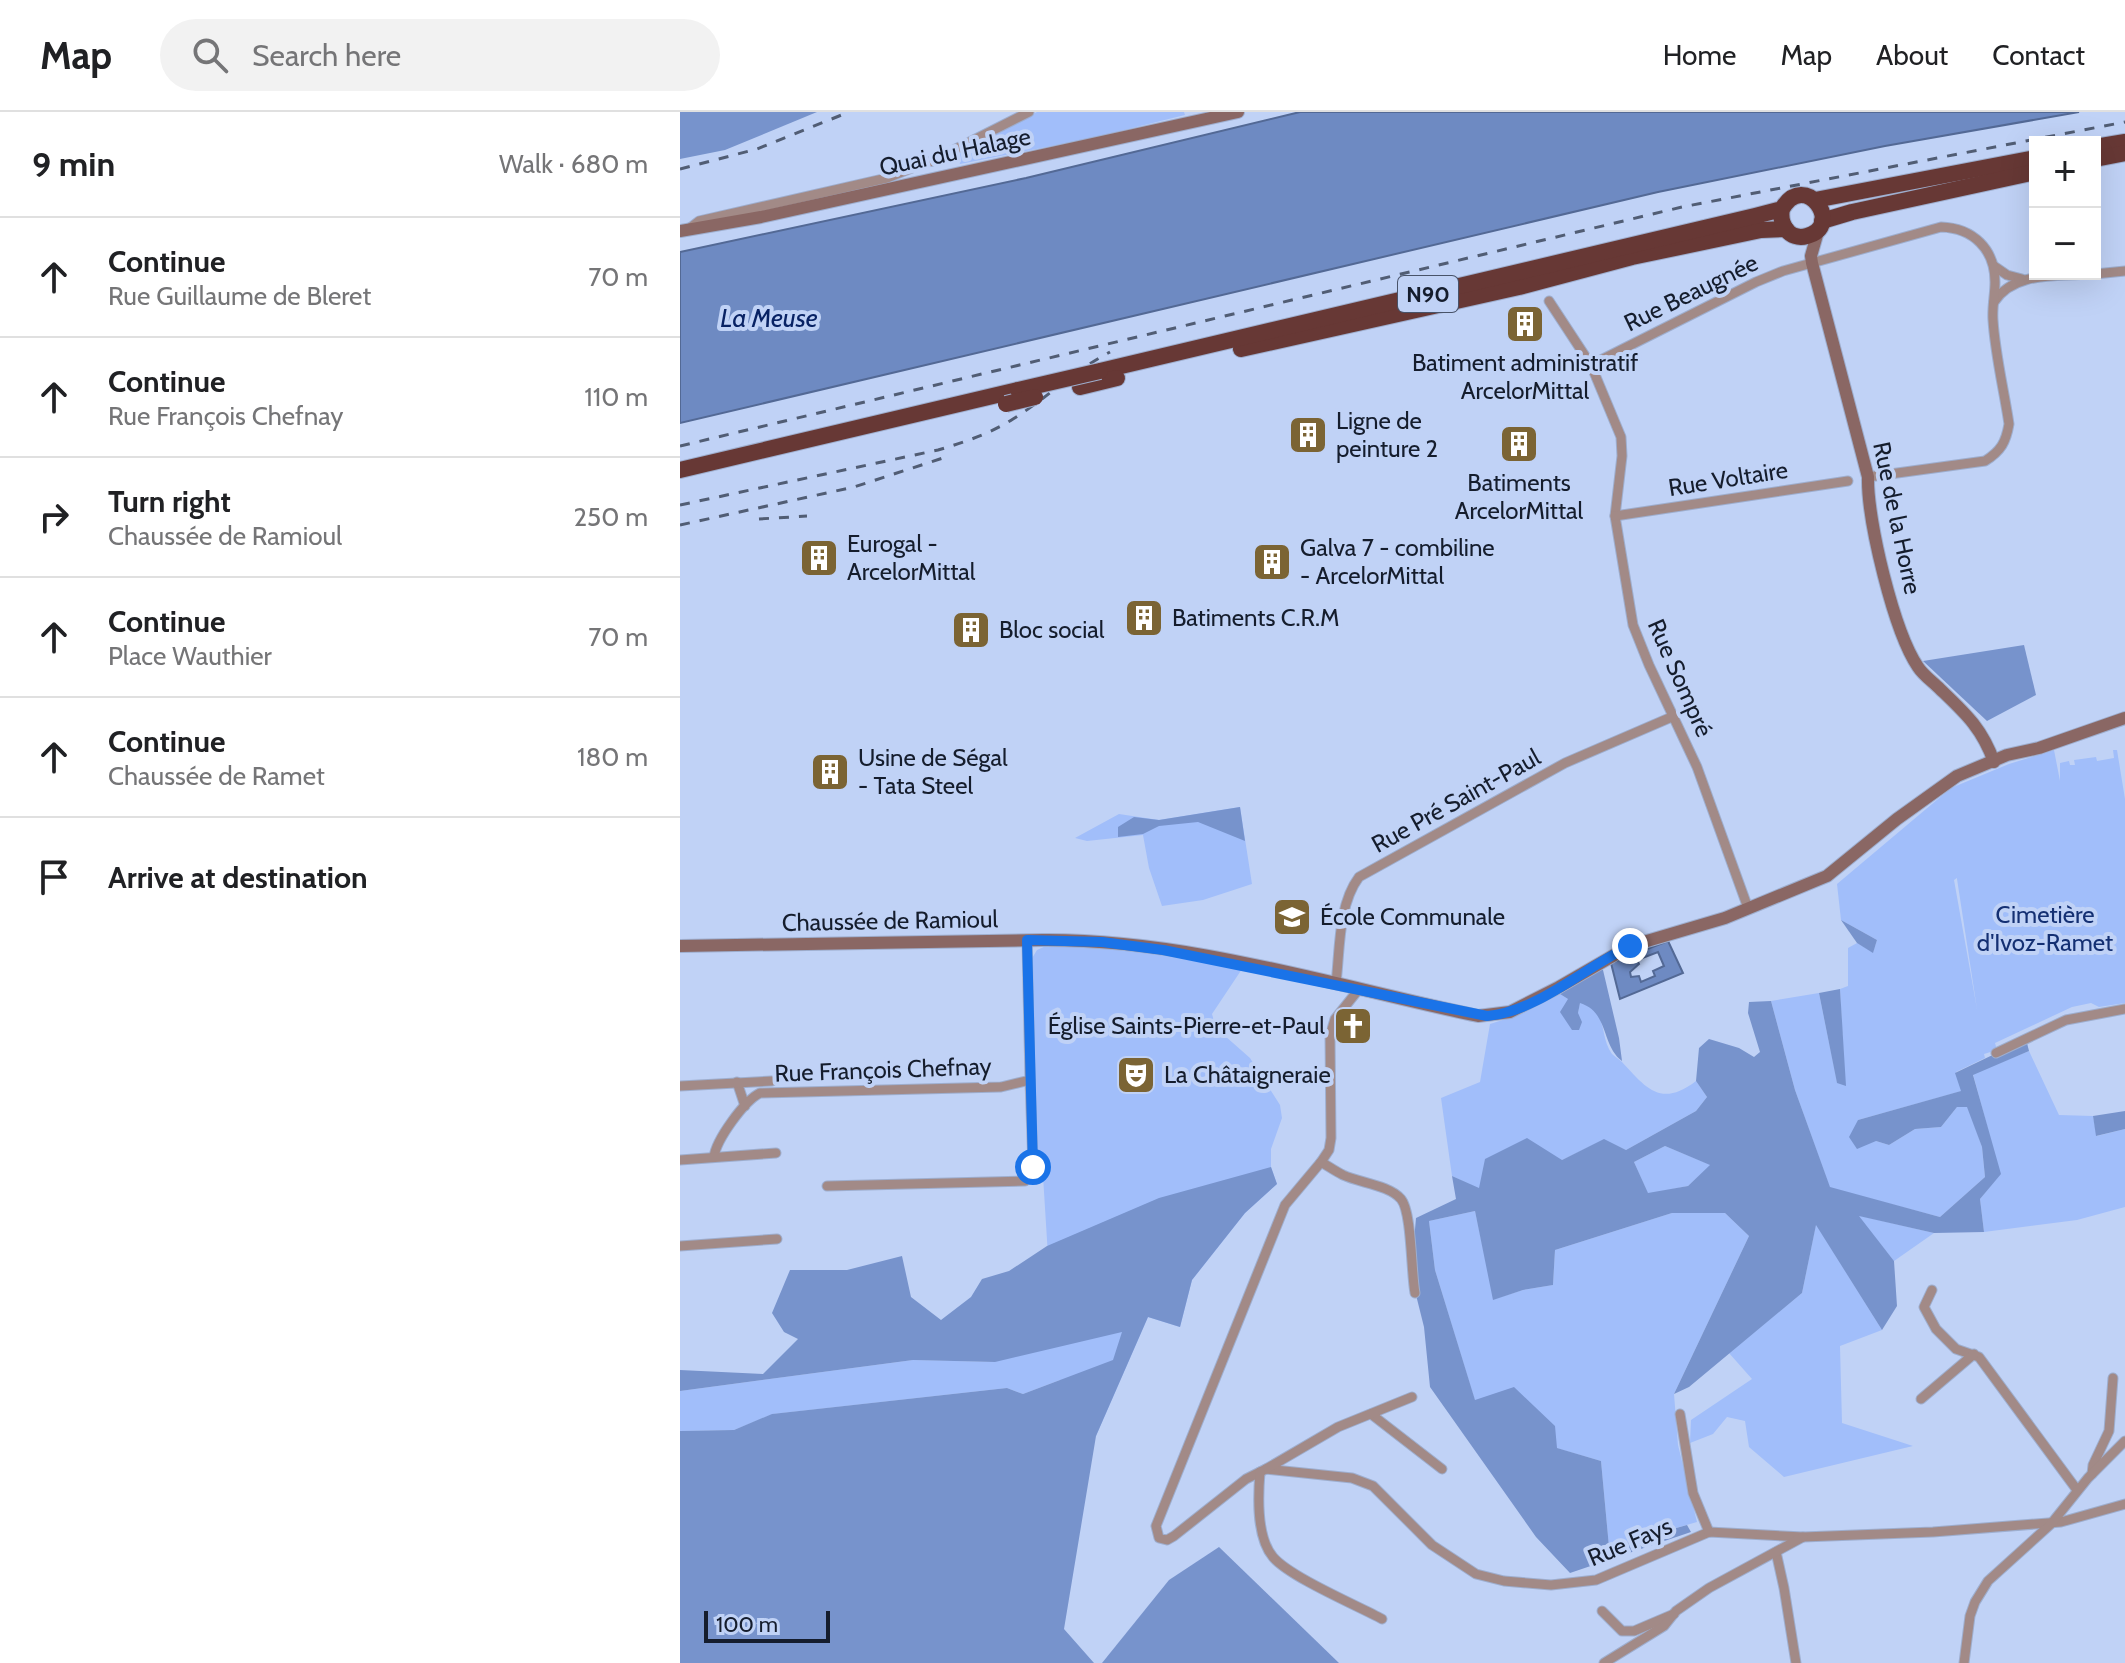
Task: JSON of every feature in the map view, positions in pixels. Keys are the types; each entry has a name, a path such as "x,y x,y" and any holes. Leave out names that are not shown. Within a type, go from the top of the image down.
{"highway":[{"path":"2101,146 2125,142"},
{"path":"2101,158 2125,153"},
{"path":"1815,200 2029,159"},
{"path":"1821,225 1822,210 1810,197 1797,196 1782,209 1781,216 1790,233 1807,236 1821,225 1852,212 2029,173"},
{"name":"N90","path":"680,470 1782,209"},
{"name":"N90","path":"680,481 1519,287 1632,257 1761,230 1790,233"}],"main road":[{"name":"Quai du Halage","path":"684,230 761,217 1238,112"},
{"path":"1811,259 1821,225"},
{"path":"1790,233 1811,259"},
{"name":"Rue de la Horre","path":"1811,259 1868,477 1867,493 1897,623 1919,669 1979,728 1994,762"},
{"name":"Chaussée de Ramioul","path":"680,946 1027,940 1094,942 1148,947 1336,983 1478,1016 1502,1015 1559,987 1630,946 1748,908 1827,876 1946,783 2007,755 2039,748 2125,718"}],"street":[{"path":"942,177 941,160 944,155 1029,112"},
{"path":"684,230 699,221 887,178 927,162 941,160"},
{"name":"Rue Beaugnée","path":"1591,365 1756,282 1811,259 1941,227 1959,228 1973,235 1994,266"},
{"path":"1994,266 2007,275 2029,278"},
{"path":"1868,477 1985,461 1999,453 2007,439 2009,424 1992,318 1994,266"},
{"path":"2101,273 2125,271"},
{"path":"1994,302 2008,286 2022,279"},
{"name":"Rue Sompré","path":"1549,301 1591,365 1621,437 1622,456 1615,516 1633,625 1697,767 1748,908"},
{"name":"Rue Voltaire","path":"1615,516 1848,481"},
{"name":"Rue Pré Saint-Paul","path":"1336,983 1346,904 1351,887 1359,877 1565,763 1674,717"},
{"path":"827,1186 1025,1181 1033,1167 1027,940"},
{"path":"1359,989 1335,1019 1330,1036 1329,1150 1285,1205 1156,1526 1159,1538 1167,1540 1174,1536 1246,1479 1338,1427 1412,1397"},
{"path":"1996,1053 2066,1020 2125,1009"},
{"name":"Rue François Chefnay","path":"714,1157 718,1143 745,1106 752,1098 765,1092 1001,1087 1030,1080"},
{"name":"Rue François Chefnay","path":"680,1086 772,1081"},
{"name":"Rue François Chefnay","path":"737,1082 745,1106"},
{"path":"680,1160 776,1153"},
{"path":"1321,1162 1343,1175 1389,1191 1401,1199 1408,1214 1415,1293"},
{"path":"680,1246 777,1239"},
{"path":"1932,1290 1924,1307 1936,1329 1956,1349 1974,1354 2077,1490"},
{"path":"1921,1399 1974,1354"},
{"path":"2092,1474 2109,1431 2113,1378"},
{"path":"1371,1414 1442,1469"},
{"path":"1680,1414 1693,1493 1709,1532"},
{"path":"1964,1663 1970,1616 1991,1577 2051,1524 2077,1490 2125,1441"},
{"path":"1263,1470 1258,1508 1272,1556 1293,1572 1382,1619"},
{"name":"Rue Fays","path":"1263,1470 1352,1478 1373,1486 1432,1545 1476,1574 1504,1581 1551,1585 1596,1580 1709,1532 1803,1537 1876,1536 2051,1524 2125,1504"},
{"path":"1604,1663 1664,1626 1674,1614 1709,1588 1803,1537"},
{"path":"1776,1552 1796,1663"},
{"path":"1602,1611 1622,1631 1634,1631 1674,1614"}],"green space":[{"path":"1037,112 1184,112 1185,115 1092,138 960,164 956,154"},
{"name":"Cimetière d'Ivoz-Ramet","path":"2054,750 2060,781 2060,763 2069,761 2070,765 2075,765 2074,760 2114,758 2113,750 2117,750 2125,799 2125,1003 2099,1007 2091,1003 2072,1007 1995,1043 1997,1050 1984,1054 1985,1058 1956,1072 1962,1091 1858,1120 1876,1141 1889,1145 1915,1129 1941,1127 1957,1107 1968,1106 1982,1147 1985,1177 1940,1217 1830,1188 1795,1090 1771,1001 1819,993 1837,1082 1845,1085 1840,989 1848,986 1848,948 1857,943 1873,952 1877,940 1841,920 1837,884 1951,788 2009,764","holes":["1957,878 1977,1009 1954,880"]},
{"path":"1240,807 1252,884 1203,900 1162,906 1149,868 1143,835 1087,841 1075,838 1119,814 1159,820"},
{"path":"1048,945 1114,947 1242,969 1212,1014 1216,1028 1250,1058 1280,1105 1282,1118 1271,1149 1271,1167 1277,1184 1245,1213 1192,1280 1180,1327 1148,1317 1096,1436 1060,1380 1023,1394 1007,1388 773,1414 734,1430 680,1431 680,1391 913,1360 995,1362 1050,1288 1043,1176 1038,1177 1031,960 1037,950"},
{"path":"1560,994 1578,1013 1580,1002 1596,1012 1612,1054 1647,1087 1664,1094 1673,1093 1696,1081 1707,1097 1696,1111 1626,1150 1604,1140 1562,1160 1479,1189 1452,1176 1441,1098 1480,1082 1490,1024"},
{"path":"2029,1051 2059,1115 2093,1116 2097,1136 2125,1129 2125,1207 2077,1220 1984,1232 1980,1199 2000,1174 1973,1074"},
{"path":"1665,1146 1711,1165 1688,1186 1648,1194 1634,1162"},
{"path":"1475,1211 1494,1299 1553,1285 1555,1250 1672,1213 1725,1213 1749,1236 1674,1394 1678,1445 1697,1522 1609,1547 1601,1461 1556,1448 1475,1401 1435,1270 1429,1221"},
{"path":"1857,1215 1934,1233 1894,1261"},
{"path":"1816,1224 1882,1330 1840,1346 1842,1423 1913,1446 1784,1477 1749,1447 1745,1421 1727,1417 1713,1434 1690,1443 1691,1420 1752,1379 1729,1353 1802,1293"}],"shaded area":[{"path":"680,112 817,112 725,150 680,159"},
{"path":"2024,645 2036,695 1987,721 1923,661"},
{"path":"1240,807 1245,841 1198,822 1159,826 1143,834 1118,837 1118,827 1134,817 1159,820"},
{"path":"1841,920 1877,940 1873,953 1857,943"},
{"path":"1603,970 1622,1061 1589,1007 1580,1003 1578,1013 1582,1022 1579,1030 1572,1030 1560,1012 1568,999 1560,994"},
{"path":"1840,989 1846,1086 1837,1083 1819,993"},
{"path":"1771,1001 1795,1090 1830,1187 1940,1217 1985,1177 1982,1147 1967,1107 1957,1107 1941,1127 1915,1129 1889,1145 1876,1141 1857,1149 1849,1137 1858,1120 1961,1091 1955,1073 2026,1039 2029,1051 1973,1075 2001,1174 1980,1199 1984,1232 1934,1233 1859,1216 1894,1261 1897,1306 1882,1330 1816,1225 1802,1293 1689,1387 1674,1394 1749,1236 1725,1213 1672,1213 1555,1250 1553,1285 1523,1290 1493,1300 1475,1211 1429,1221 1435,1270 1475,1400 1514,1387 1555,1426 1557,1448 1601,1461 1609,1547 1687,1525 1691,1532 1570,1573 1536,1537 1430,1387 1424,1327 1411,1275 1416,1218 1456,1199 1452,1176 1479,1188 1485,1159 1527,1138 1562,1160 1604,1139 1626,1150 1696,1111 1707,1097 1696,1081 1699,1048 1709,1039 1739,1048 1754,1057 1760,1052 1748,1013 1749,1002","holes":["1665,1146 1710,1165 1688,1186 1648,1193 1634,1162"]},
{"path":"2125,1111 2125,1129 2096,1136 2093,1116"},
{"path":"1271,1167 1277,1184 1245,1213 1192,1280 1180,1327 1148,1317 1096,1436 1064,1629 1094,1663 680,1663 680,1431 734,1430 772,1414 1007,1388 1023,1394 1113,1360 1122,1332 995,1362 913,1360 680,1391 680,1370 763,1374 798,1339 784,1332 772,1313 790,1270 847,1270 902,1256 911,1297 941,1320 971,1297 982,1279 1009,1271 1047,1246 1159,1198"},
{"path":"1219,1547 1339,1663 1102,1663 1169,1580"}],"water":[{"name":"La Meuse","path":"1300,112 2079,112 1885,146 1658,192 680,423 680,252 1026,178"},
{"path":"1668,941 1683,973 1620,999 1611,963","holes":["1658,952 1664,966 1653,971 1655,976 1641,982 1639,976 1631,977 1630,972 1639,964 1637,960"]}],"railway":[{"path":"680,169 757,149 849,112"},
{"path":"680,446 1682,207 2125,122"},
{"path":"680,505 938,450 967,441 1013,419 1110,352"},
{"path":"680,525 854,487 943,458"},
{"path":"759,519 807,516"}],"place":[{"name":"Batiment administratif ArcelorMittal","path":"1525,324"},
{"name":"Ligne de peinture 2","path":"1308,435"},
{"name":"Batiments ArcelorMittal","path":"1519,444"},
{"name":"Eurogal - ArcelorMittal","path":"819,558"},
{"name":"Galva 7 - combiline - ArcelorMittal","path":"1272,562"},
{"name":"Batiments C.R.M","path":"1144,618"},
{"name":"Bloc social","path":"971,630"},
{"name":"Usine de Ségal - Tata Steel","path":"830,772"},
{"name":"École Communale","path":"1292,917"},
{"name":"Église Saints-Pierre-et-Paul","path":"1353,1026"},
{"name":"La Châtaigneraie","path":"1136,1075"}],"route":[{"path":"1033,1167 1027,940 1134,945 1336,983 1478,1016 1510,1012 1630,946"}]}
